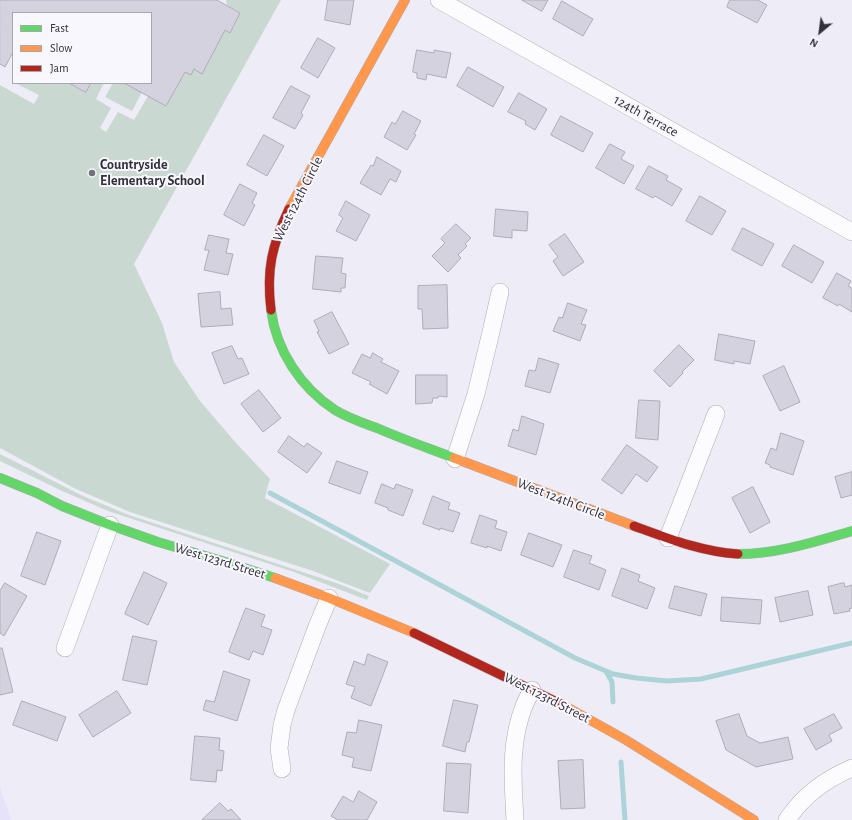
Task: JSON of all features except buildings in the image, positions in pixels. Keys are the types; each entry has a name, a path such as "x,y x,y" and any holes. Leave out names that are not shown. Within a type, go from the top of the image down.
{"street":[{"name":"West 124th Circle","path":"405,0 291,206 278,232 273,249 269,267 268,286 269,304 273,325 281,349 290,365 298,375 315,394 346,416 636,528 701,549 737,554 768,553 852,531"},
{"name":"124th Terrace","path":"439,0 852,232"},
{"path":"455,459 476,394 500,292"},
{"path":"668,538 716,414"},
{"name":"West 123rd Street","path":"0,478 37,493 62,506 110,525 158,542 229,563 284,582 329,598 407,630 566,707 626,740 754,820"},
{"path":"64,648 110,525"},
{"path":"282,769 279,748 286,710 329,598"},
{"path":"515,820 512,757 515,736 520,718 524,705 532,690"},
{"path":"787,820 799,803 816,789 839,774 852,768"}],"shaded area":[{"path":"226,0 281,0 134,264 162,323 174,362 200,401 236,443 270,479 265,498 390,564 370,593 313,571 130,512 76,489 0,448 0,85 34,104 39,95 17,84 71,84 86,92 90,84 104,84 96,99 111,108 100,128 106,132 118,112 134,120 148,96 166,106 185,72 194,69 202,73 225,30 230,33 240,13 227,5"},
{"path":"112,84 126,84 142,92 132,111 105,97"},
{"path":"0,454 83,496 129,515 339,584 369,596 367,600 294,572 108,511 0,461"},
{"path":"0,787 11,820 0,820"}],"waterway":[{"path":"270,493 575,658 613,674 667,681 701,679 852,643"},
{"path":"606,671 612,682 613,702"},
{"path":"621,762 625,820"}],"traffic: fast":[{"path":"271,310 278,339 284,353 301,379 311,391 323,401 335,410 350,418 454,458"},
{"path":"0,478 37,493 62,506 110,525 158,542 275,578"},
{"path":"738,554 781,550 852,531"}],"traffic: slow":[{"path":"289,209 405,0"},
{"path":"454,458 634,526"},
{"path":"275,578 329,598 414,633"},
{"path":"563,705 626,740 754,820"}],"traffic: jam":[{"path":"271,310 269,282 272,258 278,234 289,209"},
{"path":"634,526 672,540 725,553 738,554"},
{"path":"414,633 563,705"}],"place":[{"name":"Countryside Elementary School","path":"92,173"}]}
